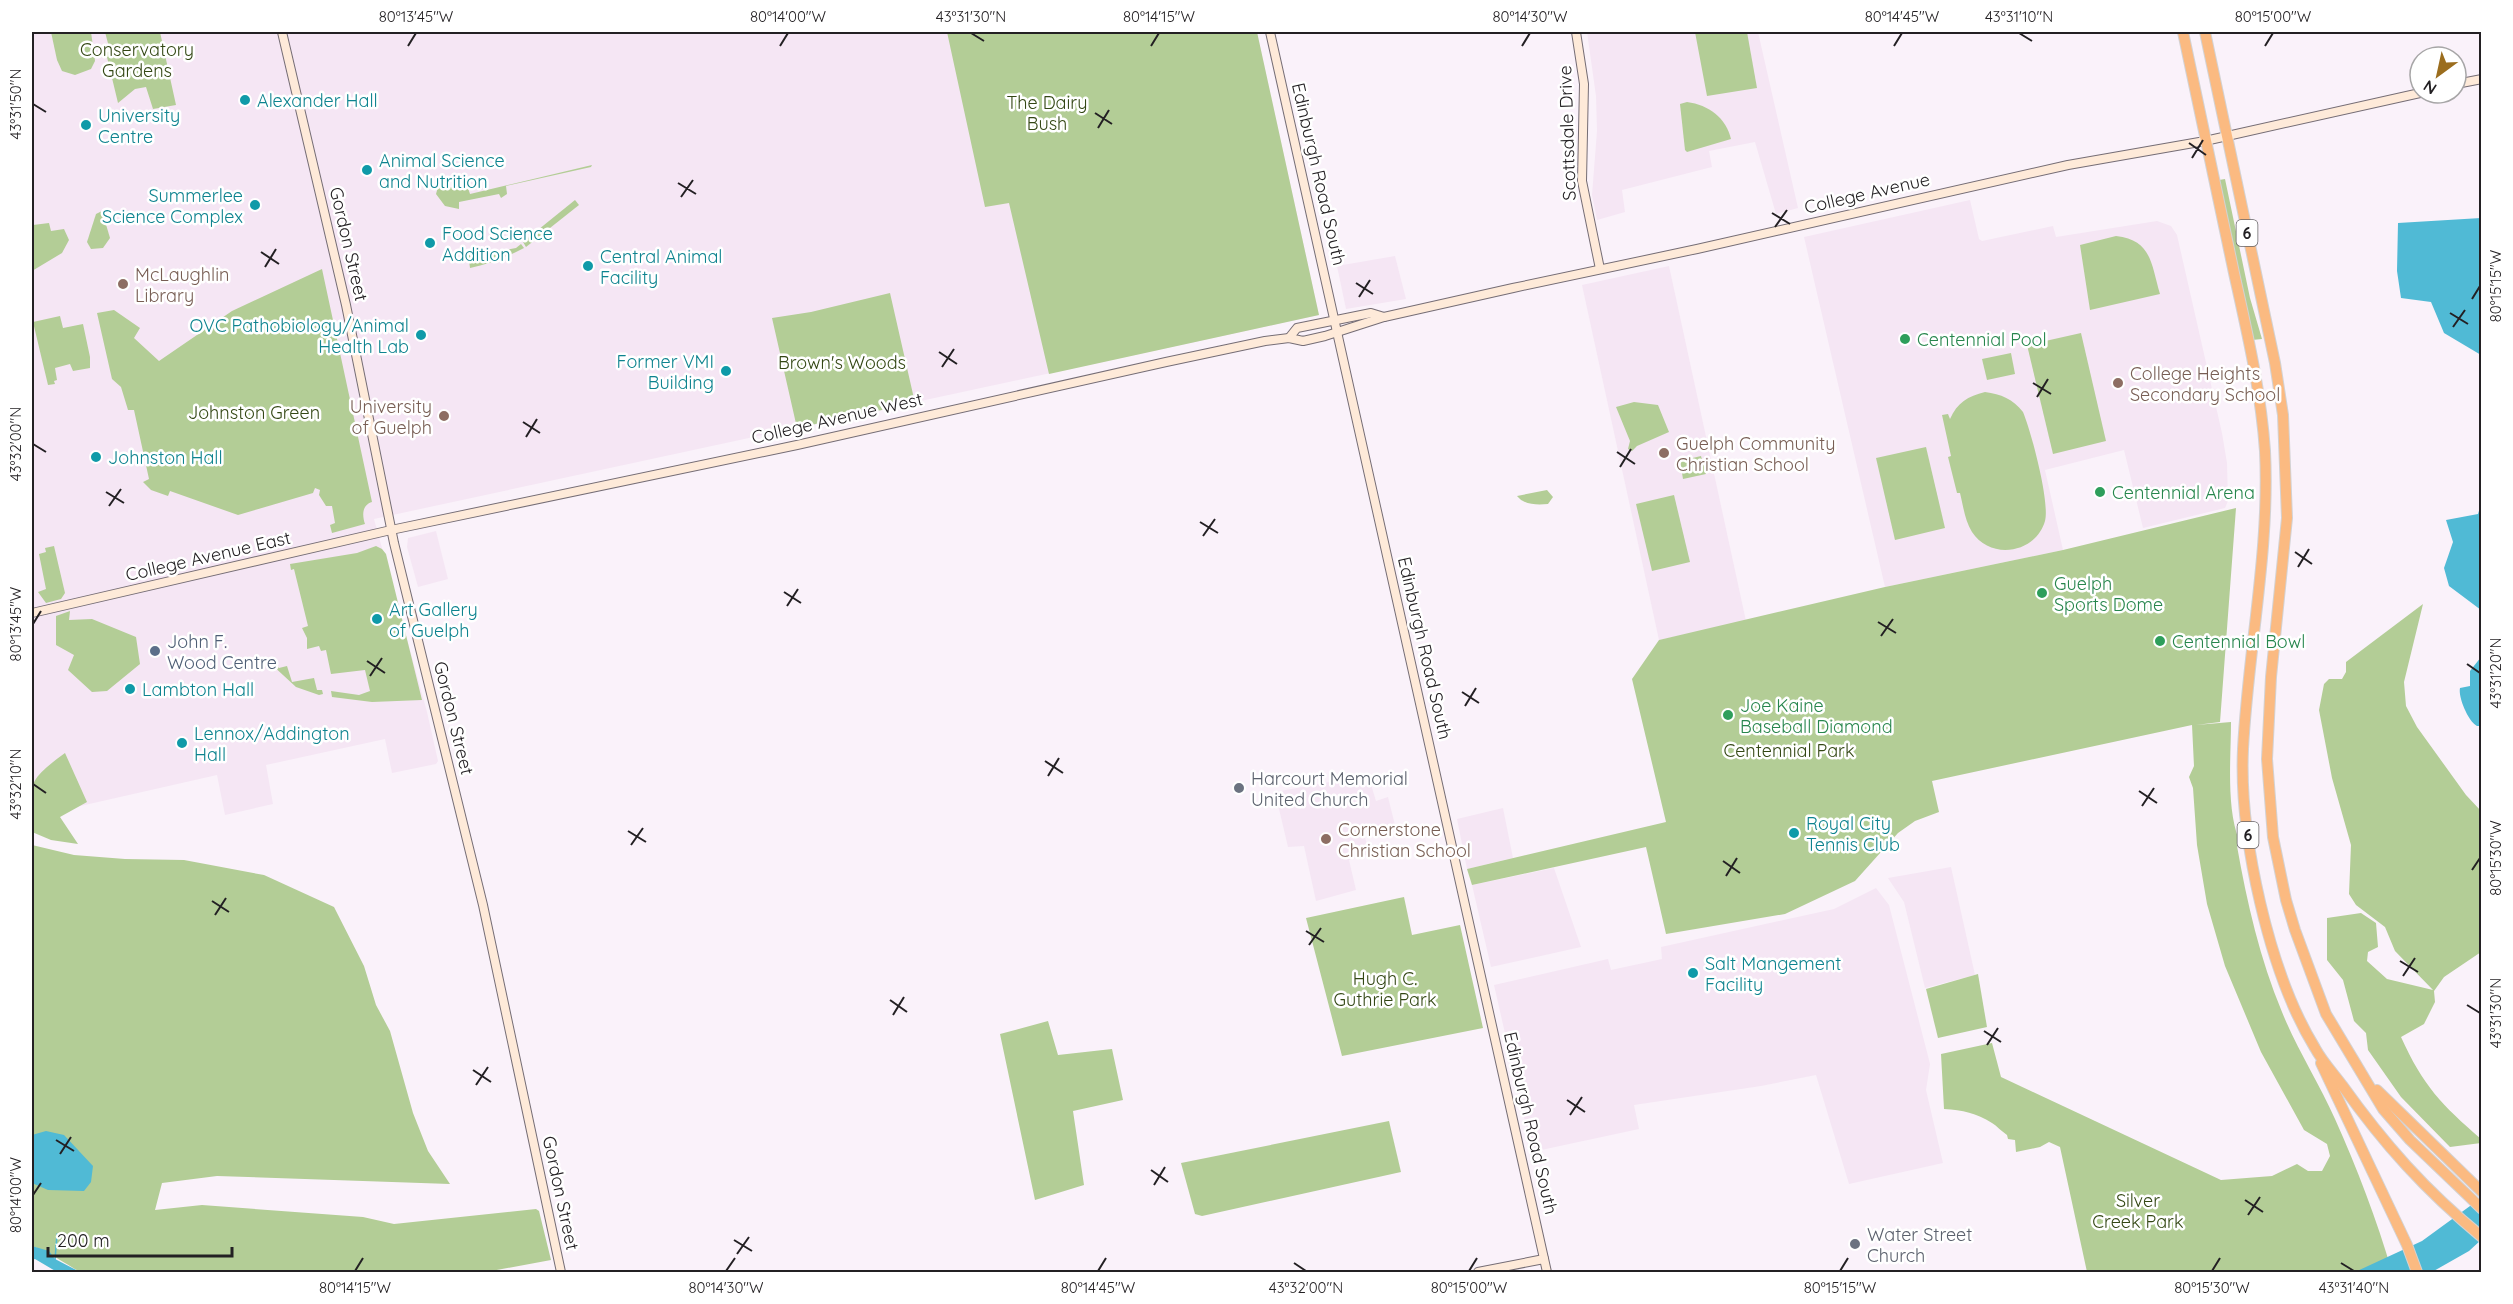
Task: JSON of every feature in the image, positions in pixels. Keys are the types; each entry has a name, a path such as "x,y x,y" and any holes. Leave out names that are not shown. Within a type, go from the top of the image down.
{"highway":[{"name":"6","path":"2183,32 2258,387 2265,452 2261,558 2247,687 2243,752 2247,824 2257,887 2278,963 2294,1005 2315,1049 2378,1135 2430,1192 2481,1237"},
{"name":"6","path":"2205,32 2275,363 2283,415 2287,518 2271,677 2267,759 2273,837 2295,930 2326,1014 2383,1109 2447,1178 2481,1209"},
{"path":"2315,1049 2330,1086 2396,1221 2417,1272"},
{"path":"2366,1079 2481,1192"}],"main road":[{"name":"Gordon Street","path":"282,32 346,306 391,530 483,905 561,1272"},
{"name":"Edinburgh Road South","path":"1270,32 1547,1272"},
{"name":"Scottsdale Drive","path":"1576,32 1584,84 1582,181 1600,269"},
{"name":"College Avenue","path":"1384,317 2068,165 2205,141 2227,134 2408,96"},
{"name":"College Avenue West","path":"1289,338 1297,328 1371,314 1384,317"},
{"name":"College Avenue West","path":"391,530 797,445 1166,362 1289,338 1303,341 1337,333 1384,317"},
{"name":"College Avenue East","path":"32,613 391,530"},
{"path":"1478,1272 1544,1259"}],"shaded area":[{"name":"University of Guelph","path":"32,32 1257,32 1319,315 374,519 427,712 438,761 436,764 392,773 385,739 266,765 273,804 225,815 217,775 32,817"},
{"path":"1587,32 1758,32 1798,208 1776,214 1755,142 1709,151 1712,167 1622,190 1625,212 1597,220 1592,195 1597,131 1596,96"},
{"path":"1970,200 1979,239 1982,241 2053,226 2056,237 2157,221 2171,226 2177,235 2222,433 2227,463 2228,501 2225,508 2143,528 2124,450 2045,470 2063,550 1885,587 1804,237"},
{"path":"1395,256 1406,299 1346,309 1337,266"},
{"name":"Guelph Community Christian School","path":"1669,266 1746,621 1659,640 1582,285"},
{"path":"436,531 448,579 418,587 407,547 408,538"},
{"name":"Cornerstone Christian School","path":"1368,775 1376,801 1388,797 1395,825 1364,833 1369,854 1349,860 1356,890 1316,901 1304,846 1288,847 1275,792"},
{"path":"1503,808 1513,858 1467,869 1457,819"},
{"path":"1951,867 1975,975 1925,988 1904,902 1888,878"},
{"path":"1554,868 1581,947 1491,967 1472,885"},
{"path":"1876,888 1889,905 1930,1064 1926,1090 1943,1163 1849,1184 1816,1075 1761,1086 1634,1105 1639,1129 1532,1152 1494,985 1608,959 1611,970 1662,959 1661,947 1834,909"}],"green space":[{"path":"51,32 91,32 95,61 91,69 75,75 62,71 57,60"},
{"name":"Conservatory Gardens","path":"105,32 160,32 176,105 153,109 146,87 135,89 118,103 106,53 110,51"},
{"name":"The Dairy Bush","path":"947,32 1257,32 1319,315 1049,374 1009,203 985,207"},
{"path":"1695,32 1747,32 1757,88 1707,96"},
{"path":"1687,102 1709,109 1721,119 1731,139 1687,152 1680,104"},
{"path":"592,165 506,186 507,194 501,198 499,194 459,202 459,209 445,206 436,194 438,187 468,188 470,194"},
{"path":"2225,179 2250,298 2262,339 2252,340 2219,180"},
{"path":"575,200 579,205 526,247 523,242"},
{"path":"102,211 110,238 103,248 91,249 87,242 96,214"},
{"path":"32,218 33,225 49,223 51,231 64,229 69,240 62,253 32,271"},
{"path":"2116,236 2128,238 2143,248 2152,264 2160,294 2090,310 2080,245"},
{"path":"521,244 524,248 470,268 468,253 471,257 516,248"},
{"name":"Johnston Green","path":"322,269 372,502 366,505 364,511 365,524 332,533 330,525 335,523 332,506 326,506 319,495 320,490 315,488 313,493 238,515 170,491 168,496 151,490 143,482 149,479 134,410 128,410 121,387 112,379 97,313 114,310 140,328 134,338 159,361 232,311"},
{"name":"Brown's Woods","path":"890,293 915,403 797,428 772,318 811,312"},
{"path":"60,316 63,328 83,324 90,368 73,371 70,364 55,368 57,380 54,381 55,384 48,385 33,322"},
{"path":"2081,333 2106,441 2053,454 2027,345"},
{"path":"2011,353 2015,374 1987,380 1982,359"},
{"path":"1985,392 2006,398 2023,412 2031,434 2045,499 2045,521 2040,532 2023,546 2012,549 2001,550 1990,547 1972,532 1960,493 1957,493 1948,457 1951,456 1942,415 1948,414 1950,419 1964,401"},
{"path":"1634,402 1658,405 1669,432 1637,446 1632,451 1628,449 1630,441 1616,407"},
{"path":"1926,447 1945,528 1895,540 1876,458"},
{"path":"1701,456 1706,474 1683,479 1680,461"},
{"path":"1547,490 1553,497 1548,504 1527,503 1517,496"},
{"path":"1674,495 1690,562 1652,571 1636,504"},
{"name":"Centennial Park","path":"2236,508 2220,722 2196,725 2231,722 2232,813 2239,840 2237,846 2245,889 2261,951 2288,1026 2329,1106 2351,1156 2392,1272 2087,1272 2060,1147 2049,1142 2040,1147 2016,1152 2015,1140 2008,1139 2007,1135 1992,1123 1969,1113 1944,1109 1941,1054 1992,1043 2001,1077 2221,1180 2272,1176 2297,1164 2308,1171 2322,1171 2330,1156 2327,1144 2304,1130 2261,1052 2225,966 2207,904 2197,845 2193,788 2189,777 2194,766 2192,725 1932,781 1939,812 1915,821 1898,833 1855,881 1785,914 1666,934 1646,847 1472,885 1467,869 1666,822 1632,679 1659,640 1885,587 2063,550"},
{"path":"54,546 65,593 61,599 46,603 38,592 46,589 39,554 46,552 45,548"},
{"path":"376,546 386,554 422,700 372,702 332,697 331,691 359,695 370,691 365,670 331,674 326,650 321,651 319,646 307,649 307,638 302,628 308,626 294,569 291,570 290,564 357,553"},
{"path":"2423,604 2404,682 2406,706 2417,727 2466,795 2481,811 2481,952 2444,977 2434,991 2435,1002 2424,1024 2401,1037 2417,1069 2435,1094 2481,1139 2481,1143 2450,1147 2401,1097 2368,1050 2366,1033 2354,1021 2343,980 2327,960 2327,918 2361,913 2376,923 2378,947 2368,952 2367,961 2387,979 2433,990 2395,951 2385,927 2356,905 2349,894 2351,845 2332,778 2319,710 2324,684 2329,679 2342,679 2346,672 2346,662"},
{"path":"70,611 69,620 92,619 136,637 140,664 107,691 92,692 68,670 74,655 56,645 56,616"},
{"path":"273,661 279,668 287,666 292,682 314,678 317,690 322,690 323,694 319,695 296,687 270,663"},
{"path":"65,753 87,802 60,817 78,844 51,840 32,832 31,794 33,786 42,771"},
{"path":"32,845 74,855 184,860 264,875 334,907 364,966 376,1005 390,1031 413,1113 428,1151 450,1184 217,1176 162,1183 155,1210 202,1205 363,1217 394,1224 536,1209 539,1211 551,1260 486,1272 80,1272 32,1246"},
{"name":"Hugh C. Guthrie Park","path":"1404,897 1412,935 1460,925 1483,1028 1342,1056 1306,918"},
{"path":"1978,974 1987,1027 1938,1038 1926,989"},
{"path":"1048,1021 1058,1055 1112,1049 1123,1100 1073,1111 1084,1185 1035,1200 1000,1034"},
{"path":"1389,1121 1401,1172 1202,1216 1195,1214 1181,1163"}],"water":[{"path":"2482,218 2481,355 2444,333 2431,302 2401,298 2397,271 2398,223"},
{"path":"2481,504 2482,610 2449,586 2444,568 2453,542 2446,520 2478,514"},
{"path":"2481,657 2481,726 2477,726 2464,708 2460,688 2470,686 2470,671"},
{"path":"46,1131 64,1135 93,1166 91,1182 84,1191 48,1190 32,1183 32,1135"},
{"path":"2481,1198 2481,1240 2469,1251 2432,1272 2355,1272 2422,1241"},
{"path":"32,1246 49,1251 55,1259 80,1272 57,1272 35,1259 32,1260"}],"waterway":[{"path":"55,1260 57,1234"}],"place":[{"name":"Alexander Hall","path":"245,100"},
{"name":"University Centre","path":"86,125"},
{"name":"Animal Science and Nutrition","path":"367,170"},
{"name":"Summerlee Science Complex","path":"255,205"},
{"name":"Food Science Addition","path":"430,243"},
{"name":"Central Animal Facility","path":"588,266"},
{"name":"McLaughlin Library","path":"123,284"},
{"name":"OVC Pathobiology/Animal Health Lab","path":"421,335"},
{"name":"Centennial Pool","path":"1905,339"},
{"name":"Former VMI Building","path":"726,371"},
{"name":"College Heights Secondary School","path":"2118,383"},
{"name":"University of Guelph","path":"444,416"},
{"name":"Guelph Community Christian School","path":"1664,453"},
{"name":"Johnston Hall","path":"96,457"},
{"name":"Centennial Arena","path":"2100,492"},
{"name":"Guelph Sports Dome","path":"2042,593"},
{"name":"Art Gallery of Guelph","path":"377,619"},
{"name":"Centennial Bowl","path":"2160,641"},
{"name":"John F. Wood Centre","path":"155,651"},
{"name":"Lambton Hall","path":"130,689"},
{"name":"Joe Kaine Baseball Diamond","path":"1728,715"},
{"name":"Lennox/Addington Hall","path":"182,743"},
{"name":"Harcourt Memorial United Church","path":"1239,788"},
{"name":"Royal City Tennis Club","path":"1794,833"},
{"name":"Cornerstone Christian School","path":"1326,839"},
{"name":"Salt Mangement Facility","path":"1693,973"},
{"name":"Water Street Church","path":"1855,1244"}],"park label":[{"name":"Silver Creek Park","path":"2138,1210"}]}
